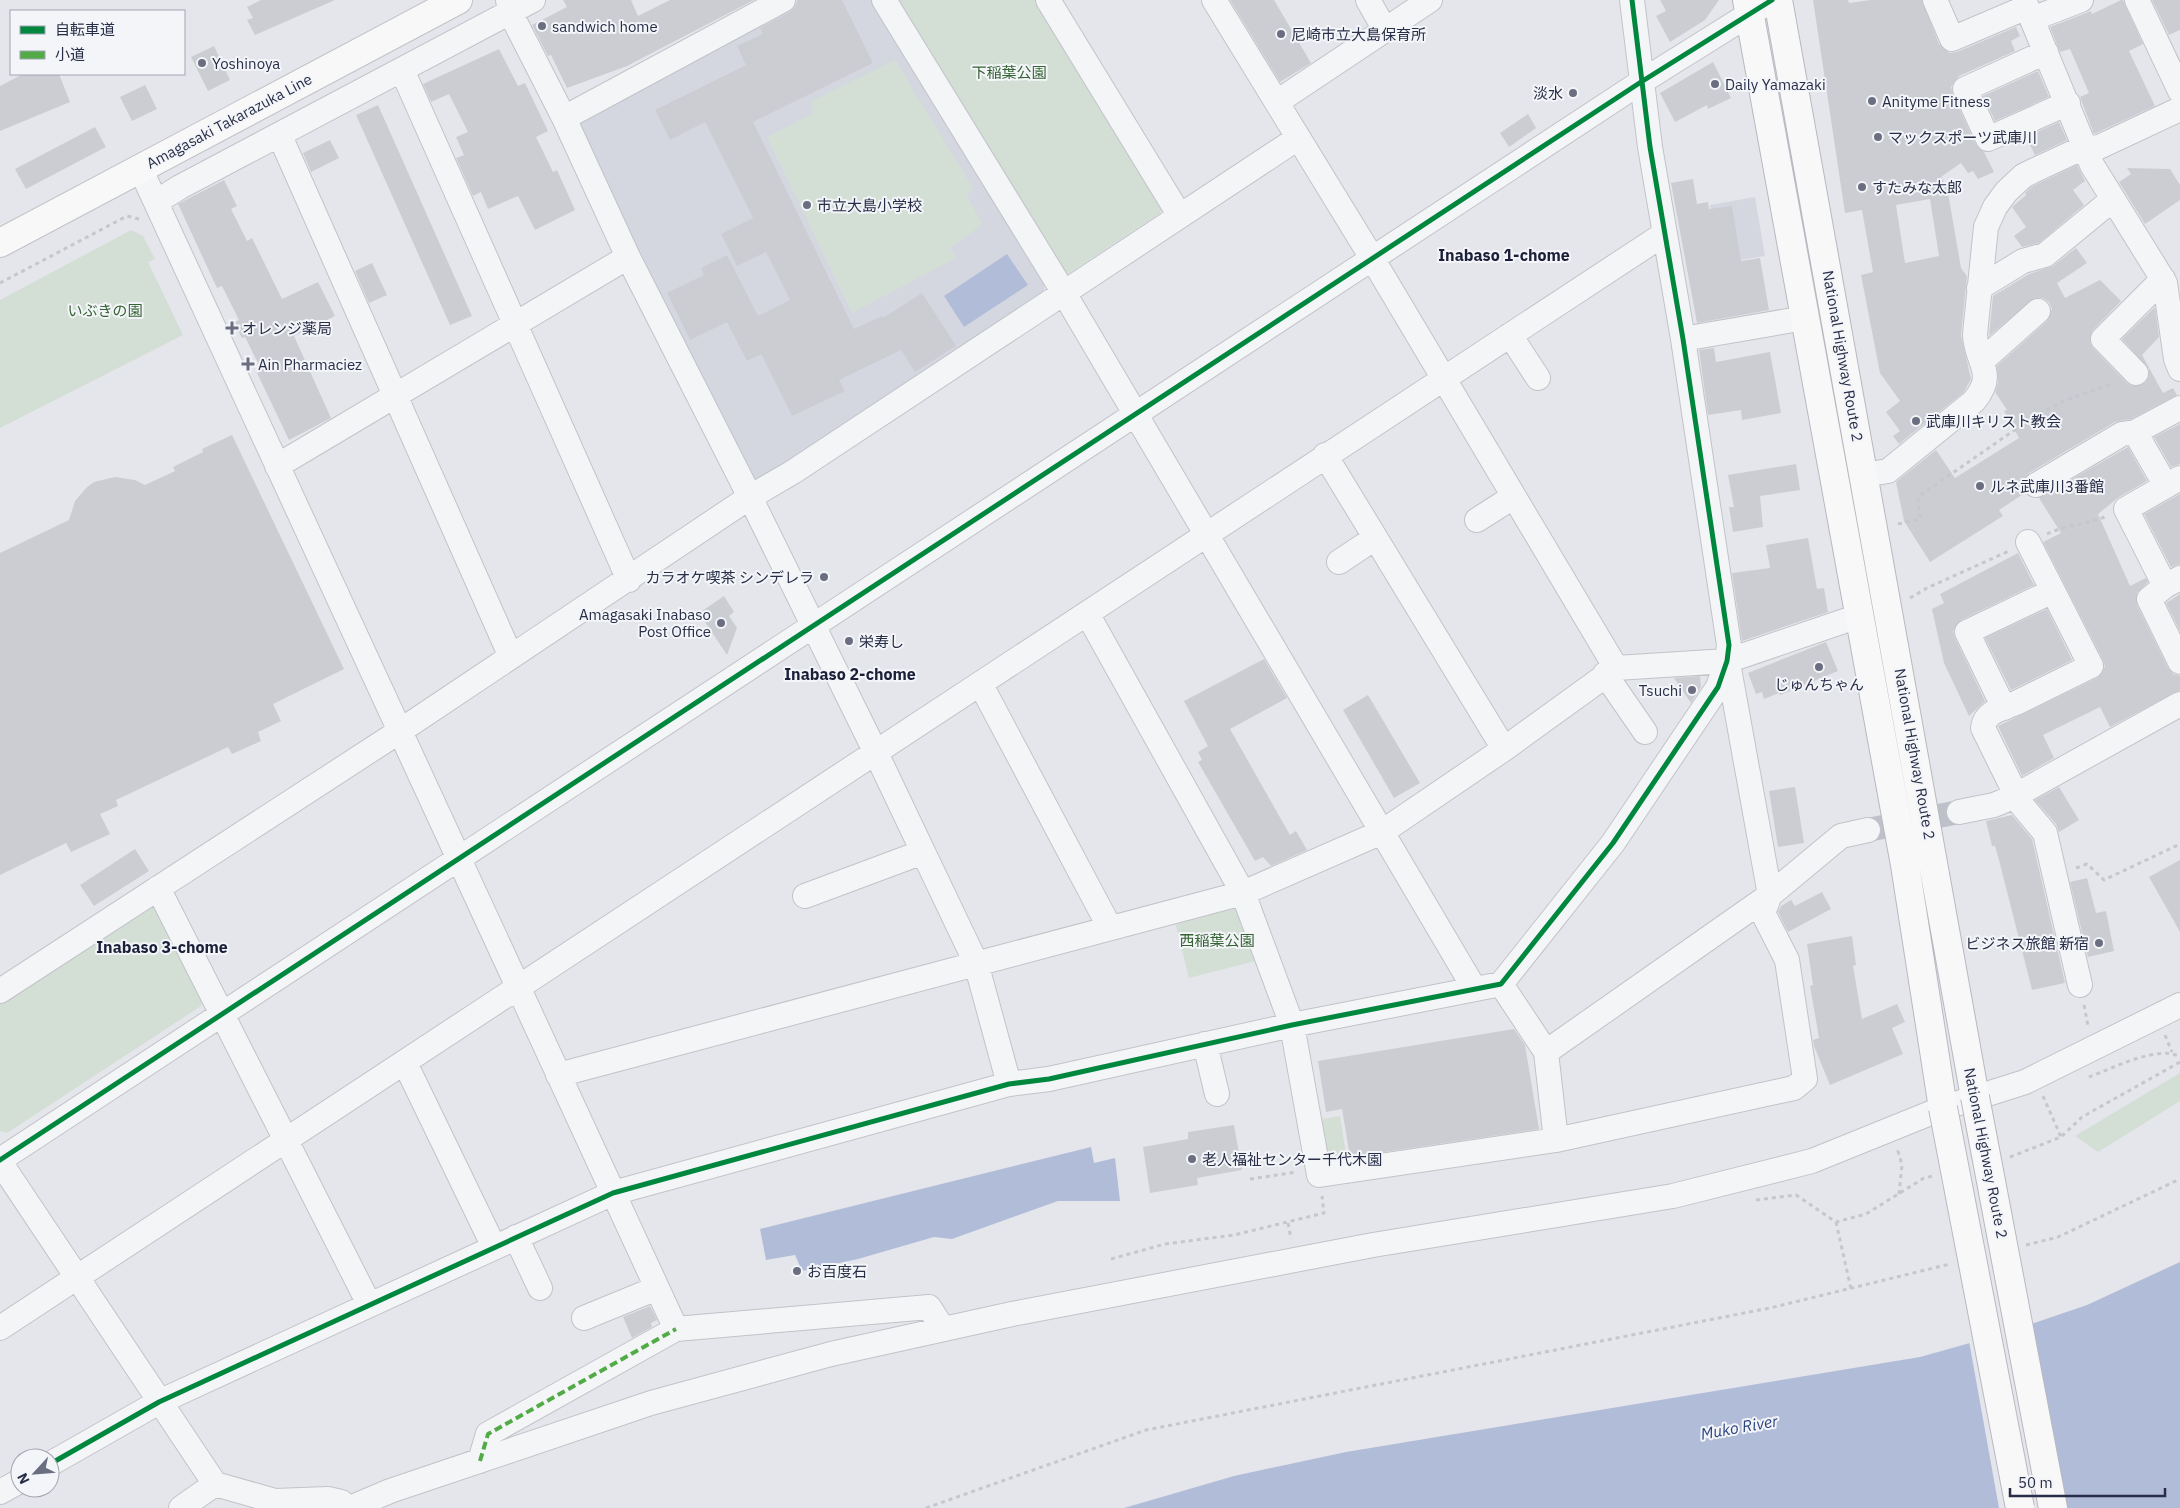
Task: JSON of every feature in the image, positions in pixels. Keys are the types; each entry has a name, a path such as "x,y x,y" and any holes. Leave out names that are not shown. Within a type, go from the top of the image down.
{"main road":[{"name":"Amagasaki Takarazuka Line","path":"0,243 458,0"},
{"name":"National Highway Route 2","path":"1778,0 1975,1097 2053,1508"},
{"name":"National Highway Route 2","path":"1756,4 1805,318 1905,865 1944,1108 2020,1508"}],"street":[{"path":"149,211 180,187 280,136 402,70 509,6 533,0"},
{"path":"564,118 784,0"},
{"path":"884,0 1064,294 1474,988"},
{"path":"1048,0 1180,216"},
{"path":"1214,0 1372,258 1514,497 1646,732"},
{"path":"1368,0 1385,30"},
{"path":"1277,102 1430,0"},
{"path":"60,1458 159,1402 613,1193 1009,1084 1049,1079 1292,1025 1501,984 1613,843 1718,687 1727,661 1729,645 1683,339 1664,234 1641,82 1632,0"},
{"path":"1935,0 1952,39 2028,8 2081,0"},
{"path":"2137,0 2180,91"},
{"path":"342,1508 340,1502 328,1499 275,1500 215,1484 0,1161 1641,82 1756,4"},
{"path":"509,6 564,118 628,257 750,497 876,753 976,963 1009,1084"},
{"path":"2028,8 2092,165 2112,200 2169,279 2176,359 2180,369"},
{"path":"2046,52 1965,89 1988,139 2068,103"},
{"path":"402,70 629,580"},
{"path":"1864,475 1888,471 1974,401 1981,393 1984,384 1983,360 1975,342 1979,288 1986,227 2000,200 2023,176 2078,150 2099,147 2180,109"},
{"path":"280,136 510,657"},
{"path":"0,991 400,731 629,580 750,497 793,472 1298,138"},
{"path":"140,168 149,211 277,466 676,1329"},
{"path":"1979,288 2023,261 2045,255 2112,200"},
{"path":"0,1328 1088,615 1325,455 1664,234"},
{"path":"277,466 514,323 628,257"},
{"path":"2136,373 2103,339 2169,279"},
{"path":"1983,360 2038,311"},
{"path":"1683,339 1805,318"},
{"path":"1510,335 1538,378"},
{"path":"2036,485 2122,434 2135,432 2180,408"},
{"path":"2135,432 2173,482 2126,509 2172,582 2149,600 2180,662"},
{"path":"1325,455 1504,749"},
{"path":"1477,520 1514,497"},
{"path":"1339,562 1375,538"},
{"path":"2028,542 2091,666 1989,714 1984,720 1983,728 2016,795 2045,833 2080,985"},
{"path":"2004,708 1967,632 2053,591"},
{"path":"1088,615 1242,893 1292,1025 1319,1175 1556,1140 1794,1088 1805,1079 1787,960 1762,912 1770,895 1727,661"},
{"path":"558,1075 1242,893 1382,832 1504,749 1611,671 1727,661 1859,616"},
{"path":"981,685 1110,928"},
{"path":"1959,812 1994,805 2016,795 2180,704"},
{"path":"1546,1052 1770,895 1841,836 1868,830"},
{"path":"805,896 923,852"},
{"path":"158,888 369,1304"},
{"path":"1501,984 1546,1052 1556,1140"},
{"path":"2135,1027 2180,988"},
{"path":"350,1508 390,1491 651,1403 831,1354 1012,1314 1373,1245 1673,1196 1812,1161 1944,1108 2025,1082 2180,1004"},
{"path":"1205,1044 1217,1094"},
{"path":"404,1063 494,1247"},
{"path":"516,1238 540,1288"},
{"path":"584,1318 657,1288"},
{"path":"480,1461 488,1434 676,1329 929,1307 942,1329"},
{"path":"181,1508 215,1484"}],"path":[{"path":"0,283 127,216 149,211"},
{"path":"1898,524 1920,519 1918,497 2029,420 2062,401 2136,373"},
{"path":"2054,875 2087,864 2104,880 2180,844"},
{"path":"2080,985 2093,1048"},
{"path":"2008,1158 2061,1137 2082,1117 2180,1062"},
{"path":"2043,1094 2061,1137"},
{"path":"1899,1194 1902,1165"},
{"path":"1250,1179 1317,1168"},
{"path":"1836,1222 1866,1214 1924,1178 1934,1176"},
{"path":"2020,1246 2058,1237 2180,1179"},
{"path":"1748,1200 1796,1195 1836,1222 1851,1288"},
{"path":"1111,1259 1165,1244 1234,1235 1324,1213"},
{"path":"926,1508 1146,1430 1770,1308 1954,1263"}],"shaded area":[{"name":"市立大島小学校","path":"805,0 874,0 1045,281 1043,297 757,480 745,473 577,129 581,119"},
{"path":"1755,197 1765,256 1720,263 1710,205"}],"green space":[{"name":"下稲葉公園","path":"891,0 1040,0 1163,206 1160,213 1068,274 1058,272"},
{"path":"895,60 973,188 967,197 983,224 950,248 956,258 852,313 767,137 814,113 810,102"},
{"name":"いぶきの園","path":"131,230 143,236 155,259 148,262 183,335 0,428 0,300"},
{"name":"西稲葉公園","path":"1235,903 1259,960 1189,978 1175,922"},
{"path":"147,905 156,906 203,997 201,1006 7,1133 0,1131 0,1002"},
{"path":"2180,1073 2180,1101 2098,1152 2075,1136"},
{"path":"1340,1116 1347,1161 1329,1164 1322,1119"}],"water":[{"path":"1007,254 1028,285 964,327 944,296"},
{"path":"1091,1147 1094,1163 1115,1158 1120,1201 1058,1201 952,1239 934,1237 858,1259 802,1271 795,1255 766,1260 760,1229"},
{"name":"Muko River","path":"2180,1262 2180,1508 1124,1508 1234,1476 1346,1452 1920,1357 2002,1334 2087,1305"}],"pier":[{"path":"2032,1321 2067,1508 1999,1508 1969,1341"}],"building":[{"path":"261,0 335,0 255,35 247,20 253,18 247,7"},
{"path":"563,0 631,0 638,16 670,0 754,0 627,66 567,88 551,55 548,56 532,25 567,7"},
{"path":"797,0 842,0 873,63 753,122 854,329 882,316 883,318 922,293 956,346 915,372 901,350 839,380 845,391 792,416 761,354 747,361 727,322 690,340 667,293 704,275 701,268 727,255 758,316 790,300 766,252 737,266 721,234 753,218 705,122 670,140 655,110 746,65 737,46 763,34 760,28 790,12 795,7"},
{"path":"1230,0 1274,0 1311,63 1280,82"},
{"path":"1660,0 1719,0 1705,20 1670,42 1656,16 1666,11"},
{"path":"1813,0 1848,0 1849,3 1871,0 1922,0 1939,44 1950,53 1957,52 2016,27 2020,36 2011,41 2015,51 1959,76 1951,87 1976,145 1984,152 1994,172 1978,179 1973,171 1968,173 1961,163 1941,177 1947,187 1961,268 1967,276 1961,335 1971,379 1964,392 1899,444 1893,436 1900,431 1886,412 1900,401 1880,373 1861,275 1873,272 1862,210 1845,213","holes":["1930,199 1939,256 1905,263 1896,205"]},
{"path":"2123,0 2143,44 2129,51 2155,106 2094,134 2080,97 2089,93 2070,49 2060,52 2050,27 2091,11 2092,14"},
{"path":"2152,0 2180,0 2180,30 2169,35"},
{"path":"214,46 230,80 208,91 191,57"},
{"path":"499,49 518,86 525,83 548,131 536,137 553,172 557,170 575,210 535,230 518,196 488,209 481,192 473,196 456,158 464,155 456,137 468,132 449,94 431,102 423,84"},
{"path":"1713,62 1731,98 1708,109 1707,105 1675,122 1660,93"},
{"path":"2038,71 2049,97 1995,121 1983,96"},
{"path":"21,75 59,75 70,102 0,131 0,86"},
{"path":"145,85 157,109 132,121 120,97"},
{"path":"378,105 472,316 450,325 356,115"},
{"path":"1528,114 1536,128 1509,147 1500,133"},
{"path":"2059,122 2067,140 2035,155 2026,137"},
{"path":"95,127 106,147 26,189 15,169"},
{"path":"330,140 339,158 311,172 303,153"},
{"path":"2077,165 2085,181 2073,190 2084,205 2039,243 2022,247 2014,236 2026,227 2012,207 2026,195 2025,193 2031,187"},
{"path":"2127,168 2170,169 2180,185 2180,200 2145,224 2119,182 2131,174"},
{"path":"1693,179 1697,204 1708,202 1709,209 1732,206 1741,261 1760,258 1769,310 1697,323 1671,183"},
{"path":"224,180 237,206 231,209 247,241 252,238 282,299 318,282 335,316 294,336 331,418 289,440 257,373 262,371 245,337 242,338 234,323 239,320 222,286 217,288 178,204"},
{"path":"2076,248 2087,263 2057,283 2065,298 2100,280 2121,301 2093,330 2090,342 2093,348 2127,383 2133,386 2145,383 2149,376 2149,369 2122,339 2155,307 2159,337 2142,355 2163,393 2173,388 2177,395 2131,419 2115,422 2029,473 2022,485 2025,493 1999,510 2003,516 1930,562 1904,521 1896,482 1936,450 1955,478 2019,438 2004,411 2007,410 1995,392 1998,383 1997,366 2047,321 2052,309 2049,302 2043,298 2035,298 1989,336 1993,296 2029,274 2053,266"},
{"path":"372,263 387,295 369,303 355,271"},
{"path":"1714,348 1716,362 1770,352 1781,413 1742,420 1741,410 1708,415 1699,350"},
{"path":"2180,424 2180,464 2171,467 2154,437"},
{"path":"232,435 344,669 273,704 281,721 258,732 261,741 232,754 228,747 116,800 118,806 100,814 110,834 71,852 66,843 0,875 0,553 69,520 75,501 94,482 115,477 135,480 145,485 175,471 173,467 203,452 202,449"},
{"path":"2128,447 2147,481 2119,497 2098,514 2130,586 2146,578 2148,582 2137,593 2137,605 2168,668 2173,674 2180,676 2180,690 2110,727 2100,707 2043,735 2054,758 2022,776 1998,726 2097,678 2105,667 2043,542 2061,533 2039,498"},
{"path":"1796,464 1800,490 1760,496 1763,527 1733,532 1729,507 1734,507 1728,475"},
{"path":"2180,494 2180,564 2171,567 2144,514"},
{"path":"1808,538 1817,589 1824,588 1828,612 1742,641 1732,573 1770,568 1766,545"},
{"path":"2018,553 2034,585 1961,620 1953,631 1985,701 1969,716 1944,663 1932,609 1944,603 1940,594"},
{"path":"2180,594 2180,631 2166,603"},
{"path":"724,596 734,612 729,616 737,628 727,655 699,613"},
{"path":"2047,609 2072,660 2011,690 1985,638"},
{"path":"1826,642 1838,671 1780,695 1779,693 1764,699 1762,692 1756,694 1748,673"},
{"path":"1264,659 1287,698 1230,729 1290,835 1296,831 1307,850 1271,866 1263,857 1255,861 1198,762 1202,760 1198,752 1208,746 1184,701"},
{"name":"Tsuchi","path":"1700,676 1701,687 1691,703 1674,678"},
{"path":"1368,695 1420,783 1394,798 1343,710"},
{"path":"1795,787 1804,843 1778,847 1769,791"},
{"path":"2059,787 2079,820 2059,832 2056,824 2035,800"},
{"path":"2012,815 2032,839 2065,983 2032,990 2000,864 1995,846 1992,846 1986,821"},
{"path":"135,849 149,871 94,906 80,885"},
{"path":"2180,860 2180,932 2149,877"},
{"path":"2087,878 2096,913 2106,911 2114,951 2088,957 2070,882"},
{"path":"1822,892 1831,909 1788,932 1778,912 1781,906 1791,900 1795,906"},
{"path":"1852,936 1856,965 1853,966 1862,1019 1897,1004 1905,1022 1892,1028 1903,1054 1830,1085 1813,1040 1819,1038 1810,986 1813,985 1807,944"},
{"path":"1514,1029 1525,1045 1539,1129 1350,1157 1342,1109 1326,1112 1318,1061"},
{"name":"老人福祉センター千代木園","path":"1234,1125 1242,1170 1197,1178 1198,1185 1150,1193 1143,1147 1188,1139 1188,1132"},
{"path":"650,1306 657,1320 651,1323 652,1327 632,1338 623,1317"}],"tunnel":[{"path":"1868,830 1959,812"}],"marked path":[{"path":"480,1461 488,1434 676,1329"}],"cycle path":[{"path":"60,1458 159,1402 613,1193 1009,1084 1049,1079 1292,1025 1501,984 1613,843 1718,687 1727,661 1729,645 1683,339 1650,147 1632,0"},
{"path":"0,1160 1641,82 1772,0"}],"place":[{"name":"sandwich home","path":"542,26"},
{"name":"尼崎市立大島保育所","path":"1281,34"},
{"name":"Yoshinoya","path":"202,63"},
{"name":"Daily Yamazaki","path":"1715,84"},
{"name":"淡水","path":"1573,93"},
{"name":"Anityme Fitness","path":"1872,101"},
{"name":"マックスポーツ武庫川","path":"1878,137"},
{"name":"すたみな太郎","path":"1862,187"},
{"name":"市立大島小学校","path":"807,205"},
{"name":"オレンジ薬局","path":"232,328"},
{"name":"Ain Pharmaciez","path":"248,364"},
{"name":"武庫川キリスト教会","path":"1916,421"},
{"name":"ルネ武庫川3番館","path":"1980,486"},
{"name":"カラオケ喫茶 シンデレラ","path":"824,577"},
{"name":"Amagasaki Inabaso Post Office","path":"721,623"},
{"name":"栄寿し","path":"849,641"},
{"name":"じゅんちゃん","path":"1819,667"},
{"name":"Tsuchi","path":"1692,690"},
{"name":"ビジネス旅館 新宿","path":"2099,943"},
{"name":"老人福祉センター千代木園","path":"1192,1159"},
{"name":"お百度石","path":"797,1271"}],"district":[{"name":"Inabaso 1-chome","path":"1504,255"},
{"name":"Inabaso 2-chome","path":"850,674"},
{"name":"Inabaso 3-chome","path":"162,947"}]}
